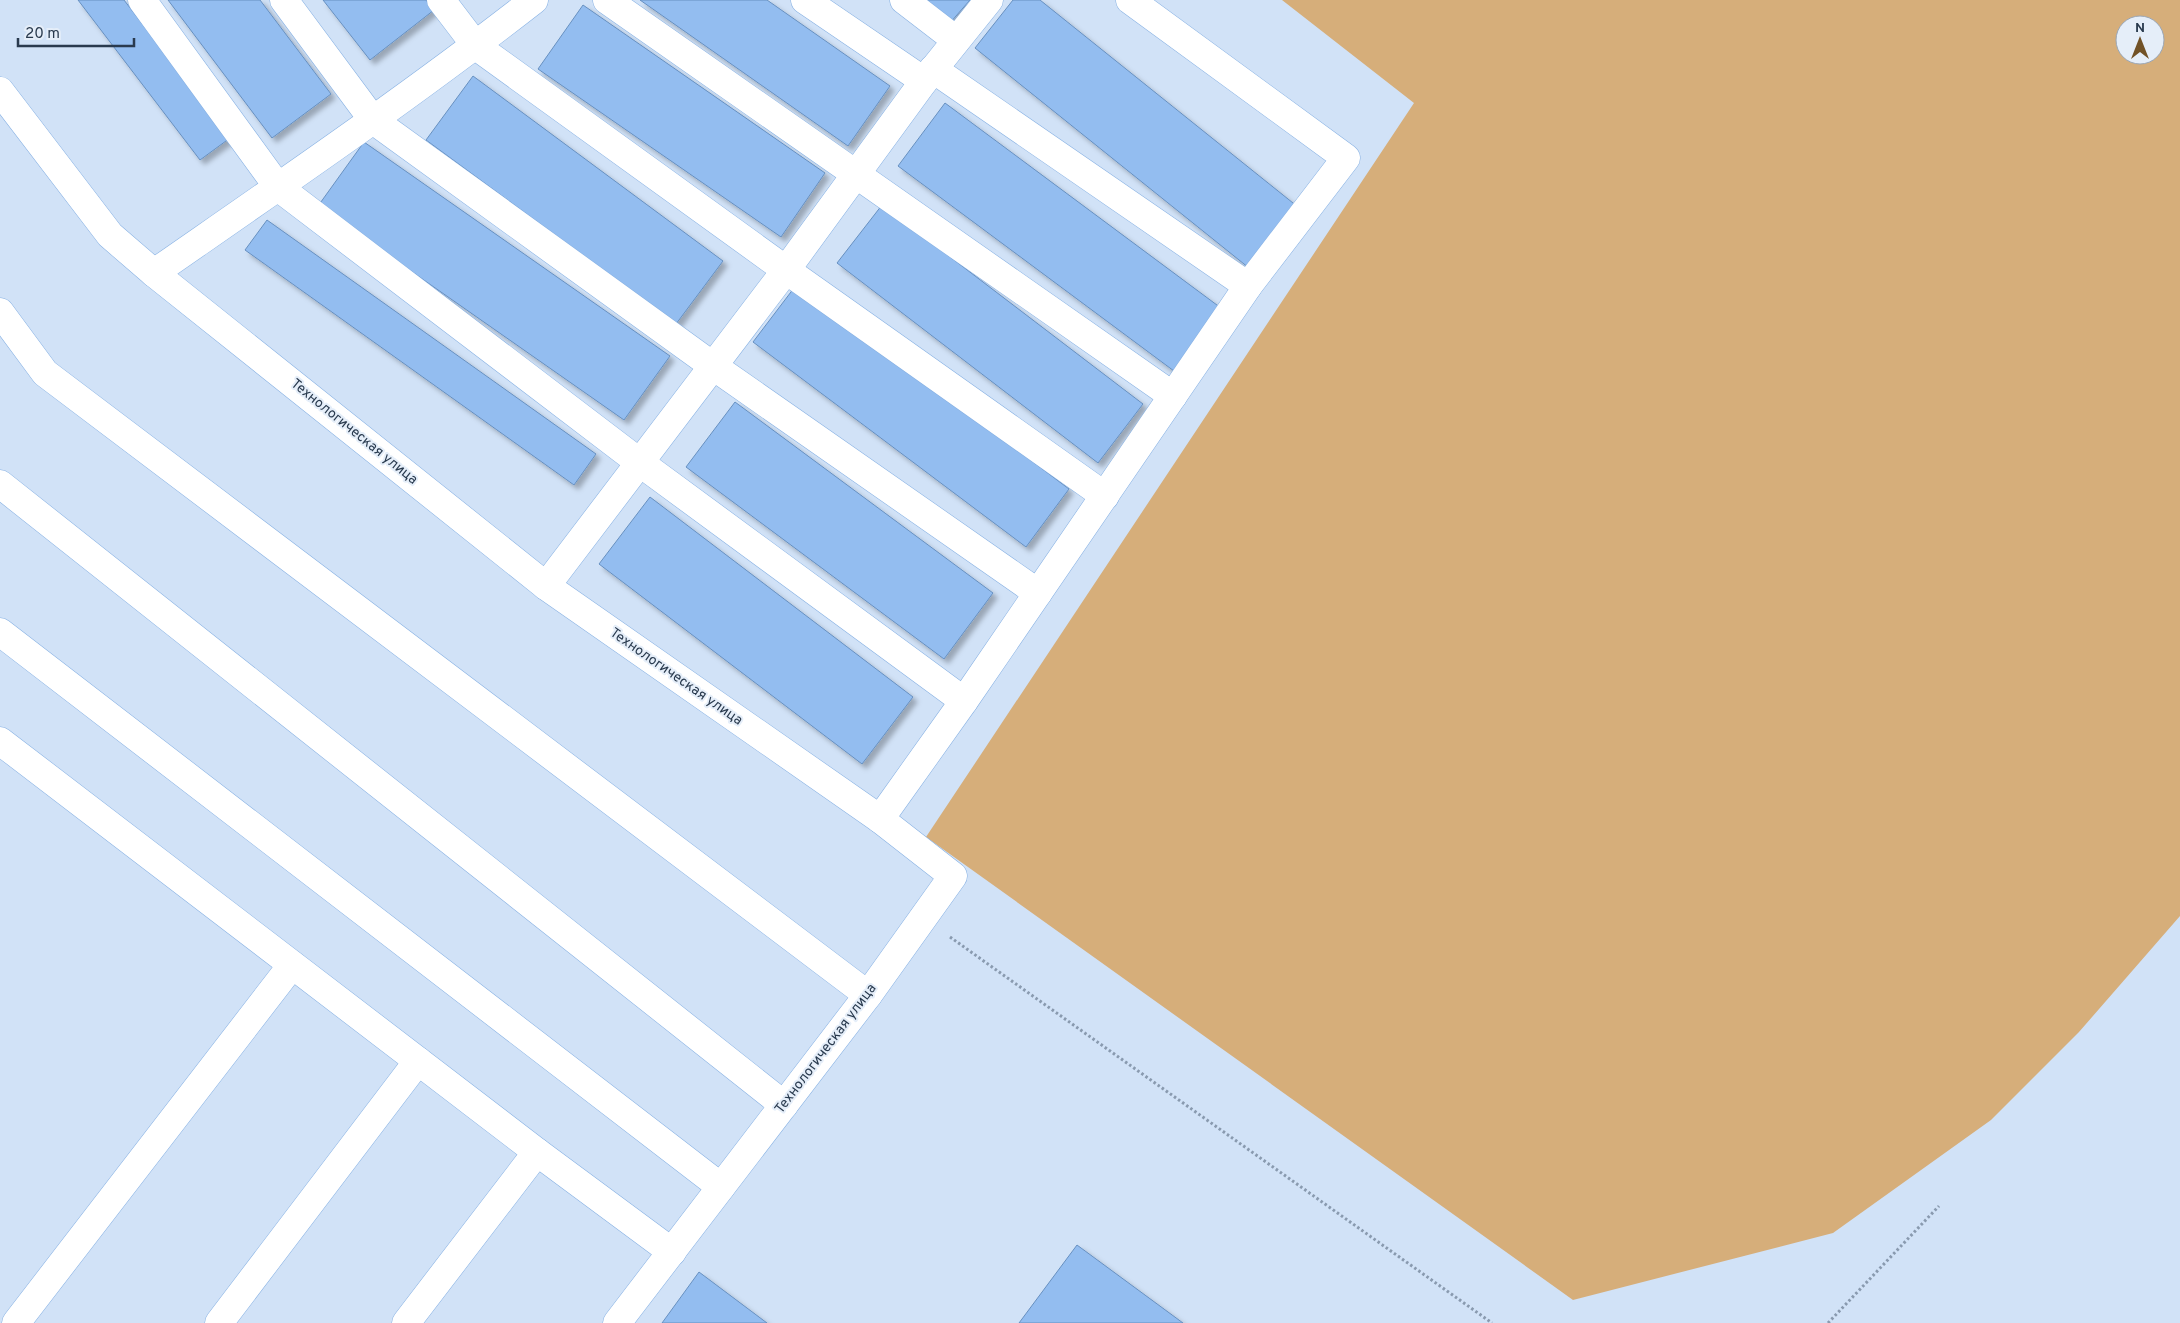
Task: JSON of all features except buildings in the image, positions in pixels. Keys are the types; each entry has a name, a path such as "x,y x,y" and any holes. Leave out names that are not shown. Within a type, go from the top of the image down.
{"street":[{"path":"142,0 278,187 640,462 964,701"},
{"path":"284,0 373,120 713,366 1038,593"},
{"path":"440,0 476,46 786,270 1105,496"},
{"path":"154,273 373,120 476,46 534,0"},
{"path":"607,0 1173,396"},
{"path":"805,0 929,75 1248,286"},
{"path":"904,0 956,40"},
{"path":"546,586 786,270 854,174 956,40 989,0"},
{"path":"880,819 964,701 1248,286 1346,158 1130,0"},
{"name":"Технологическая улица","path":"0,91 110,235 154,273 546,586 880,819 953,876 868,995 617,1323"},
{"path":"0,312 45,373 868,995"},
{"path":"0,484 784,1105"},
{"path":"0,632 721,1187"},
{"path":"0,741 537,1152 672,1252"},
{"path":"16,1323 292,965"},
{"path":"218,1323 418,1061"},
{"path":"406,1323 537,1152"}],"path":[{"path":"923,918 1492,1323"},
{"path":"1828,1323 1939,1206"}],"shaded area":[{"path":"1282,0 2180,0 2180,916 2079,1032 1991,1120 1833,1233 1573,1300 926,837 1414,103"}]}
